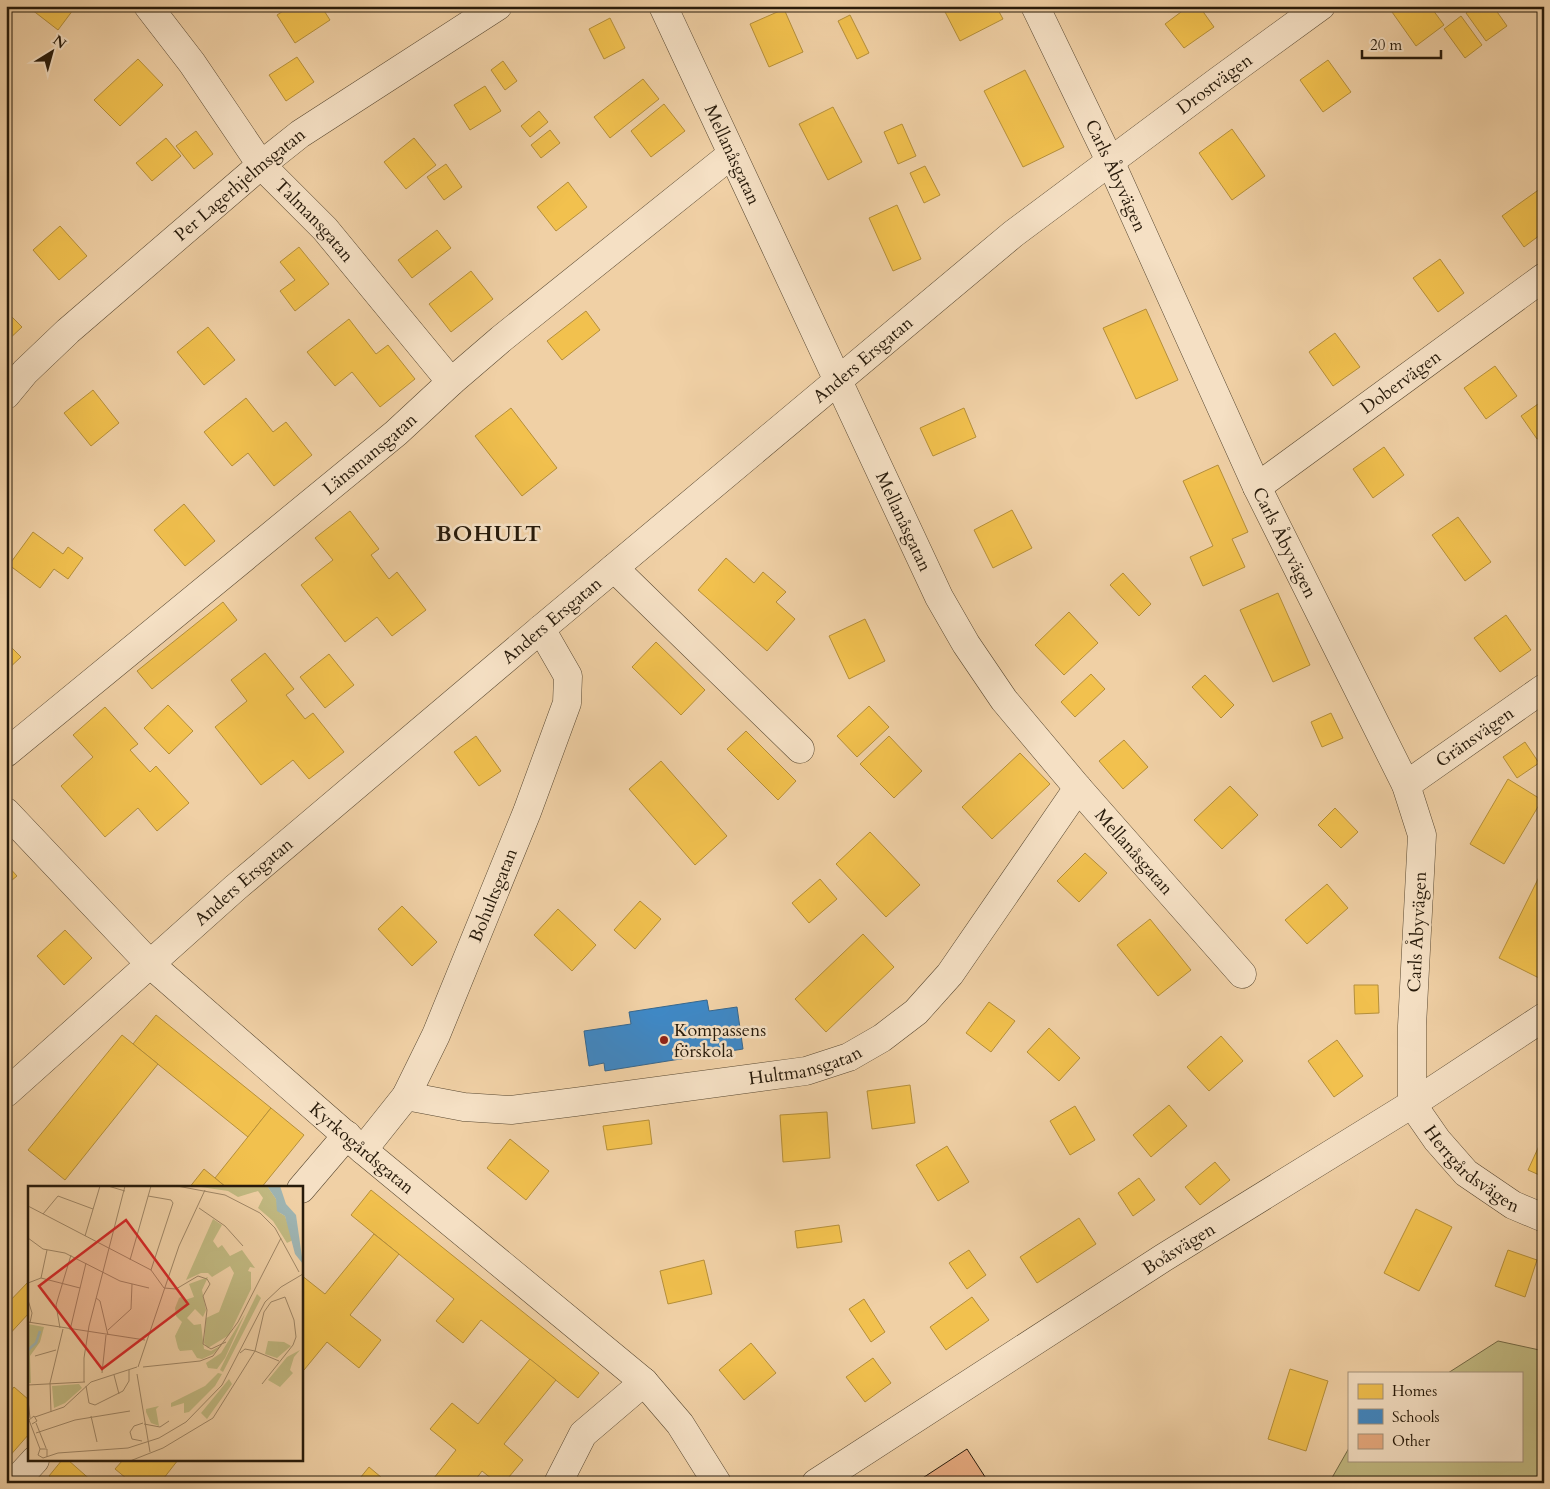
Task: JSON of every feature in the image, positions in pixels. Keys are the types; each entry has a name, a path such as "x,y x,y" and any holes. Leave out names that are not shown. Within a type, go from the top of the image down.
{"street":[{"name":"Talmansgatan","path":"148,6 192,63 261,165 324,229 451,382"},
{"name":"Per Lagerhjelmsgatan","path":"6,395 25,372 68,331 261,165 300,134 498,6"},
{"name":"Mellanåsgatan","path":"663,6 939,597 966,644 1004,700 1078,788 1242,974"},
{"name":"Carls Åbyvägen","path":"1035,6 1110,162 1257,487 1406,785 1422,835 1412,1026 1412,1104"},
{"name":"Drostvägen","path":"1110,162 1321,6"},
{"name":"Länsmansgatan","path":"6,753 396,433 501,339 732,154"},
{"name":"Anders Ersgatan","path":"6,1093 235,888 541,629 1013,234 1110,162"},
{"name":"Dobervägen","path":"1257,487 1544,277"},
{"path":"614,568 800,748"},
{"name":"Bohultsgatan","path":"302,1188 406,1096 436,1035 527,812 567,703 568,676 541,629"},
{"name":"Gränsvägen","path":"1406,785 1544,688"},
{"name":"Hultmansgatan","path":"406,1096 464,1107 511,1110 806,1071 849,1057 882,1038 916,1012 950,974 1078,788"},
{"name":"Kyrkogårdsgatan","path":"6,812 150,964 355,1143 644,1382 680,1424 717,1483"},
{"name":"Boåsvägen","path":"816,1483 1163,1258 1412,1104 1544,1017"},
{"name":"Herrgårdsvägen","path":"1412,1104 1437,1140 1466,1172 1513,1205 1544,1218"},
{"path":"558,1483 583,1434 644,1382"},
{"path":"14,1483 33,1462"}],"shaded area":[{"path":"1498,1341 1544,1351 1544,1403 1541,1427 1544,1428 1544,1483 1329,1483 1348,1450 1348,1462 1522,1462 1522,1372 1450,1372"}],"building: Homes":[{"path":"27,6 76,6 58,30"},
{"path":"291,6 321,6 330,20 295,43 277,15"},
{"path":"942,6 996,6 1003,19 960,41"},
{"path":"1189,6 1199,6 1214,27 1184,48 1165,24"},
{"path":"1400,6 1430,6 1444,25 1416,46 1392,12"},
{"path":"1474,6 1493,6 1507,26 1486,41 1466,13"},
{"path":"784,9 803,52 769,67 750,24"},
{"path":"850,15 869,53 857,59 838,21"},
{"path":"1461,16 1482,45 1465,58 1444,29"},
{"path":"610,18 625,48 604,59 589,29"},
{"path":"297,57 314,82 286,101 269,75"},
{"path":"138,59 163,85 120,126 94,100"},
{"path":"1328,60 1351,92 1323,112 1300,80"},
{"path":"503,61 517,81 505,90 491,70"},
{"path":"1025,70 1064,147 1023,167 984,91"},
{"path":"643,79 659,99 610,138 594,117"},
{"path":"485,86 501,111 470,130 454,105"},
{"path":"664,104 685,131 651,157 631,131"},
{"path":"833,107 862,162 828,180 799,124"},
{"path":"539,111 548,122 530,137 521,126"},
{"path":"902,124 916,156 898,164 884,132"},
{"path":"1232,129 1265,176 1232,200 1199,153"},
{"path":"550,130 560,143 541,158 531,145"},
{"path":"196,131 213,154 194,169 176,146"},
{"path":"166,138 181,156 152,181 136,163"},
{"path":"414,138 436,165 406,189 384,162"},
{"path":"446,164 462,187 444,200 427,177"},
{"path":"925,166 940,195 924,203 910,173"},
{"path":"568,182 587,207 556,231 537,207"},
{"path":"1544,186 1544,232 1524,247 1502,216"},
{"path":"897,205 921,259 893,271 869,218"},
{"path":"60,226 87,256 59,280 33,250"},
{"path":"437,230 451,248 412,278 398,260"},
{"path":"299,247 329,284 295,311 280,291 295,280 280,262"},
{"path":"1440,259 1464,293 1438,312 1413,278"},
{"path":"471,271 493,299 451,332 429,304"},
{"path":"1146,309 1178,380 1136,399 1103,328"},
{"path":"6,311 22,327 6,342"},
{"path":"586,311 600,330 562,360 547,341"},
{"path":"349,319 376,354 388,345 415,379 380,407 352,372 335,386 307,352"},
{"path":"208,327 235,360 204,385 177,352"},
{"path":"1335,333 1360,367 1333,386 1309,352"},
{"path":"1495,366 1517,396 1486,419 1464,388"},
{"path":"93,390 119,423 91,446 64,413"},
{"path":"246,398 273,432 286,422 312,455 274,486 248,453 232,466 204,432"},
{"path":"1538,404 1544,411 1544,435 1537,439 1521,416"},
{"path":"511,408 557,468 522,496 475,436"},
{"path":"964,408 976,437 933,456 920,428"},
{"path":"1384,447 1404,475 1373,498 1353,469"},
{"path":"1218,465 1248,532 1232,539 1245,567 1203,586 1190,557 1213,546 1183,481"},
{"path":"184,504 215,541 185,566 154,530"},
{"path":"1012,510 1032,548 993,568 974,530"},
{"path":"350,511 379,549 371,555 389,579 397,572 426,610 392,636 377,617 345,642 301,585 333,560 315,538"},
{"path":"1458,517 1491,562 1465,581 1432,535"},
{"path":"33,532 63,554 68,547 83,558 68,579 54,569 40,588 9,565"},
{"path":"726,558 754,583 763,572 786,592 776,602 795,619 767,651 698,590"},
{"path":"1123,573 1151,604 1139,616 1110,585"},
{"path":"1278,593 1310,665 1273,682 1240,610"},
{"path":"223,602 237,620 152,689 137,671"},
{"path":"1069,612 1098,643 1064,675 1035,645"},
{"path":"1506,615 1531,650 1500,672 1474,638"},
{"path":"865,619 885,661 849,679 829,636"},
{"path":"6,642 21,657 6,671"},
{"path":"656,642 705,690 681,715 632,667"},
{"path":"265,653 294,689 286,695 305,719 313,713 344,752 309,779 293,760 261,785 215,727 247,701 231,680"},
{"path":"329,654 354,685 325,708 300,677"},
{"path":"1091,674 1105,689 1075,717 1061,702"},
{"path":"1205,675 1234,705 1221,718 1192,687"},
{"path":"168,705 193,731 169,754 144,728"},
{"path":"869,706 889,727 857,757 837,736"},
{"path":"105,707 138,744 130,750 150,772 156,766 189,803 157,831 138,808 105,837 61,786 93,757 73,735"},
{"path":"1331,713 1343,738 1322,747 1311,722"},
{"path":"746,731 796,781 778,800 727,749"},
{"path":"476,736 501,771 479,786 454,752"},
{"path":"889,736 922,771 894,798 860,764"},
{"path":"1124,740 1148,767 1123,789 1099,761"},
{"path":"1525,742 1539,763 1517,778 1503,757"},
{"path":"1020,753 1050,784 992,839 962,807"},
{"path":"661,761 727,836 695,865 629,789"},
{"path":"1508,779 1542,800 1504,864 1470,844"},
{"path":"1230,786 1258,815 1222,849 1194,820"},
{"path":"1335,808 1358,832 1341,848 1318,825"},
{"path":"870,832 920,885 886,917 836,864"},
{"path":"1085,853 1107,873 1079,902 1057,881"},
{"path":"6,864 17,876 6,885"},
{"path":"1539,877 1544,879 1544,974 1541,979 1499,958"},
{"path":"820,879 837,899 809,923 792,903"},
{"path":"1327,884 1348,908 1307,944 1285,920"},
{"path":"640,901 661,919 635,949 614,930"},
{"path":"402,906 437,942 412,966 378,929"},
{"path":"558,909 596,945 572,971 534,935"},
{"path":"1150,919 1191,970 1158,996 1117,945"},
{"path":"65,930 92,958 64,985 37,956"},
{"path":"863,934 894,967 826,1032 795,999"},
{"path":"1354,985 1378,985 1379,1013 1355,1014"},
{"path":"989,1002 1015,1021 991,1052 966,1033"},
{"path":"156,1015 271,1108 248,1137 133,1044"},
{"path":"1049,1028 1080,1058 1059,1081 1027,1052"},
{"path":"122,1035 158,1064 65,1180 28,1150"},
{"path":"1221,1036 1243,1061 1209,1091 1187,1067"},
{"path":"1337,1040 1363,1076 1334,1097 1308,1061"},
{"path":"910,1085 915,1123 872,1129 867,1091"},
{"path":"1169,1105 1187,1126 1151,1157 1133,1135"},
{"path":"1075,1106 1095,1140 1070,1155 1050,1121"},
{"path":"271,1108 304,1135 263,1186 225,1186 215,1178"},
{"path":"827,1112 830,1158 783,1162 780,1115"},
{"path":"649,1120 652,1144 607,1150 603,1126"},
{"path":"1544,1135 1544,1177 1528,1170"},
{"path":"510,1139 549,1171 526,1200 487,1168"},
{"path":"947,1146 969,1182 938,1201 916,1165"},
{"path":"1215,1162 1230,1180 1200,1205 1185,1187"},
{"path":"204,1169 225,1186 191,1186"},
{"path":"1139,1178 1155,1200 1133,1216 1118,1193"},
{"path":"371,1190 599,1373 578,1398 481,1320 463,1343 436,1321 454,1299 351,1215"},
{"path":"1416,1209 1452,1227 1419,1291 1384,1273"},
{"path":"1079,1218 1096,1244 1037,1283 1020,1257"},
{"path":"839,1225 842,1242 797,1248 795,1231"},
{"path":"374,1234 399,1254 350,1315 381,1340 359,1368 327,1342 304,1370 302,1369 302,1276 325,1294"},
{"path":"969,1250 986,1275 967,1289 949,1263"},
{"path":"1508,1250 1537,1260 1525,1297 1495,1286"},
{"path":"704,1260 712,1294 668,1304 660,1271"},
{"path":"28,1282 28,1314 6,1338 6,1305"},
{"path":"972,1297 989,1320 946,1350 930,1327"},
{"path":"864,1299 885,1332 871,1342 849,1309"},
{"path":"751,1343 776,1373 744,1400 719,1370"},
{"path":"873,1358 891,1383 865,1402 846,1377"},
{"path":"530,1359 556,1380 504,1444 523,1460 504,1483 497,1483 482,1471 473,1483 430,1483 456,1450 430,1429 452,1403 478,1424"},
{"path":"1290,1369 1328,1381 1306,1451 1268,1439"},
{"path":"14,1387 28,1399 28,1435 8,1458 6,1457 6,1397"},
{"path":"60,1462 70,1462 94,1483 57,1483 49,1476"},
{"path":"121,1462 176,1462 160,1483 132,1483 115,1469"},
{"path":"369,1467 388,1483 356,1483"}],"building: Schools":[{"name":"Kompassens förskola","path":"707,1000 709,1011 737,1007 743,1049 605,1071 604,1063 589,1066 584,1031 631,1024 629,1012"}],"building: Other":[{"path":"967,1449 989,1483 915,1483"}],"place":[{"name":"Kompassens förskola","path":"664,1040"}],"district":[{"name":"BOHULT","path":"489,533"}]}
